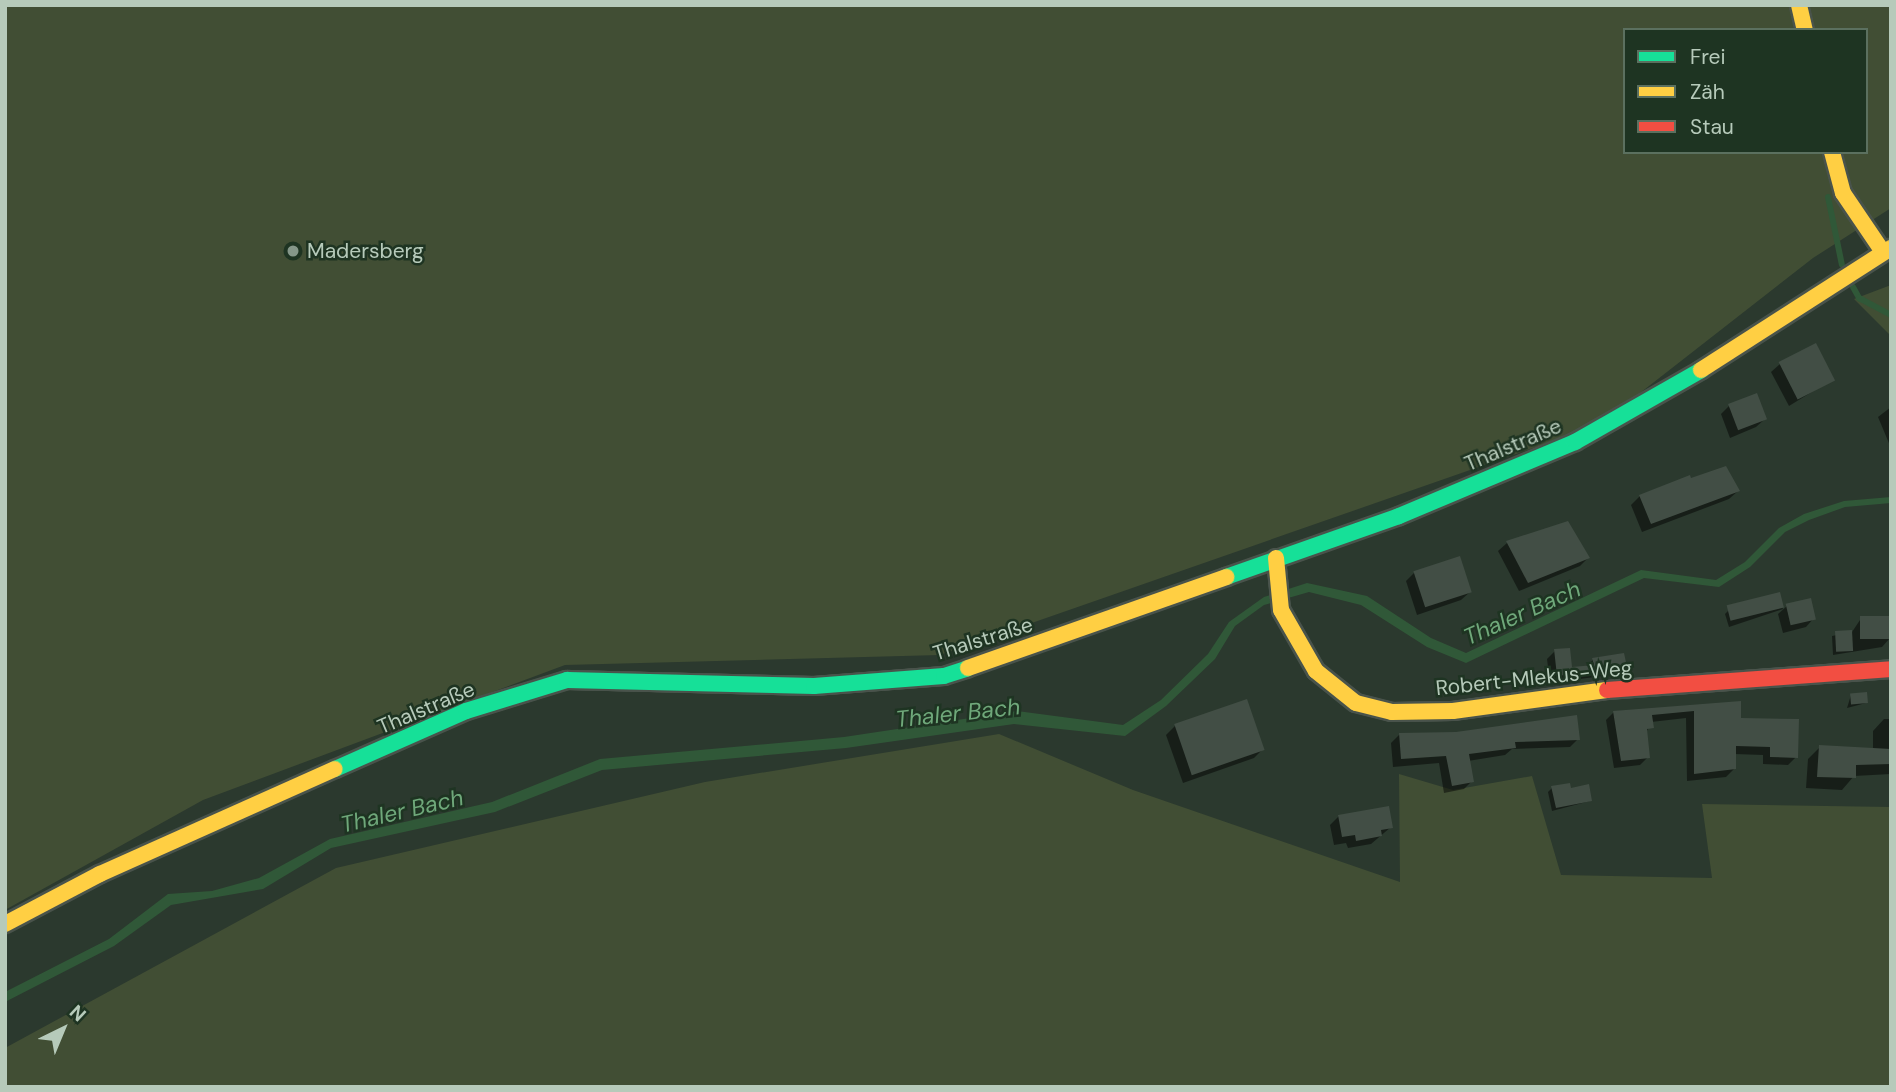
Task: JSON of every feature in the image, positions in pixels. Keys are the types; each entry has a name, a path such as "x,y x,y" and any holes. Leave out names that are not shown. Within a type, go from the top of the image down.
{"main road":[{"path":"1799,5 1805,28"},
{"path":"1833,154 1843,193 1887,250"},
{"name":"Thalstraße","path":"5,924 100,874 466,711 568,680 814,686 944,676 1399,516 1575,442 1674,387 1887,250"},
{"name":"Robert-Mlekus-Weg","path":"1276,558 1281,610 1316,671 1356,704 1392,712 1454,711 1623,688 1891,669"}],"shaded area":[{"path":"5,5 1891,5 1891,208 1813,258 1599,425 940,655 565,665 203,800 5,910"},
{"path":"1891,285 1891,336 1854,299"},
{"path":"1891,497 1891,503 1845,507 1785,532 1750,567 1719,587 1644,578 1466,663 1427,647 1361,605 1309,592 1264,605 1235,626 1215,659 1166,706 1125,736 1014,724 846,748 602,770 495,812 331,848 263,889 171,905 114,946 5,1002 5,992 109,939 168,894 212,891 259,878 330,839 492,802 600,759 844,737 1017,711 1123,725 1161,700 1208,654 1229,622 1264,597 1307,583 1367,596 1431,638 1466,653 1641,570 1716,580 1745,562 1779,528 1804,514 1844,501"},
{"path":"999,734 1133,790 1400,882 1399,774 1453,790 1532,776 1561,875 1712,878 1702,804 1891,807 1891,1087 5,1087 5,1048 336,868 705,782"}],"building":[{"path":"1816,343 1835,380 1798,399 1779,362"},
{"path":"1757,393 1767,419 1738,430 1728,404"},
{"path":"1726,466 1740,491 1651,524 1639,495 1690,475 1691,478"},
{"path":"1568,521 1590,558 1528,583 1506,541"},
{"path":"1460,556 1472,592 1425,607 1413,571"},
{"path":"1780,592 1784,608 1731,621 1727,605"},
{"path":"1811,598 1816,619 1791,625 1786,604"},
{"path":"1860,616 1891,616 1891,639 1860,639"},
{"path":"1852,630 1853,651 1836,652 1835,631"},
{"path":"1570,648 1572,667 1594,665 1592,658 1624,653 1627,667 1557,676 1554,649"},
{"path":"1867,692 1868,703 1851,704 1850,693"},
{"path":"1247,699 1265,750 1192,775 1174,724"},
{"path":"1741,701 1741,718 1799,719 1798,758 1770,757 1770,747 1736,746 1736,769 1694,774 1694,711 1652,715 1654,728 1647,729 1650,758 1621,761 1613,711"},
{"path":"1577,715 1580,740 1515,742 1516,748 1469,754 1474,782 1452,786 1446,756 1401,759 1399,733 1456,732"},
{"path":"1819,745 1891,749 1891,764 1856,765 1856,778 1817,777"},
{"path":"1570,783 1571,788 1589,784 1592,801 1556,808 1551,786"},
{"path":"1389,806 1393,828 1381,830 1382,836 1356,841 1355,835 1342,837 1338,815"}],"waterway":[{"path":"1828,197 1842,265"},
{"path":"1853,287 1859,298 1891,315"}],"traffic: fast":[{"path":"1226,577 1399,516 1575,442 1701,370"},
{"path":"335,769 466,711 567,680 814,686 944,676 968,668"}],"traffic: slow":[{"path":"1799,5 1805,28"},
{"path":"1833,154 1843,193 1883,252"},
{"path":"1701,370 1891,248"},
{"path":"1276,558 1281,610 1316,671 1356,703 1392,712 1453,711 1607,690"},
{"path":"968,668 1226,577"},
{"path":"5,924 100,874 335,769"}],"traffic: jam":[{"path":"1607,690 1891,669"}],"place":[{"name":"Madersberg","path":"293,251"}],"water label":[{"name":"Thaler Bach","path":"1522,613"},
{"name":"Thaler Bach","path":"958,713"},
{"name":"Thaler Bach","path":"402,811"}]}
